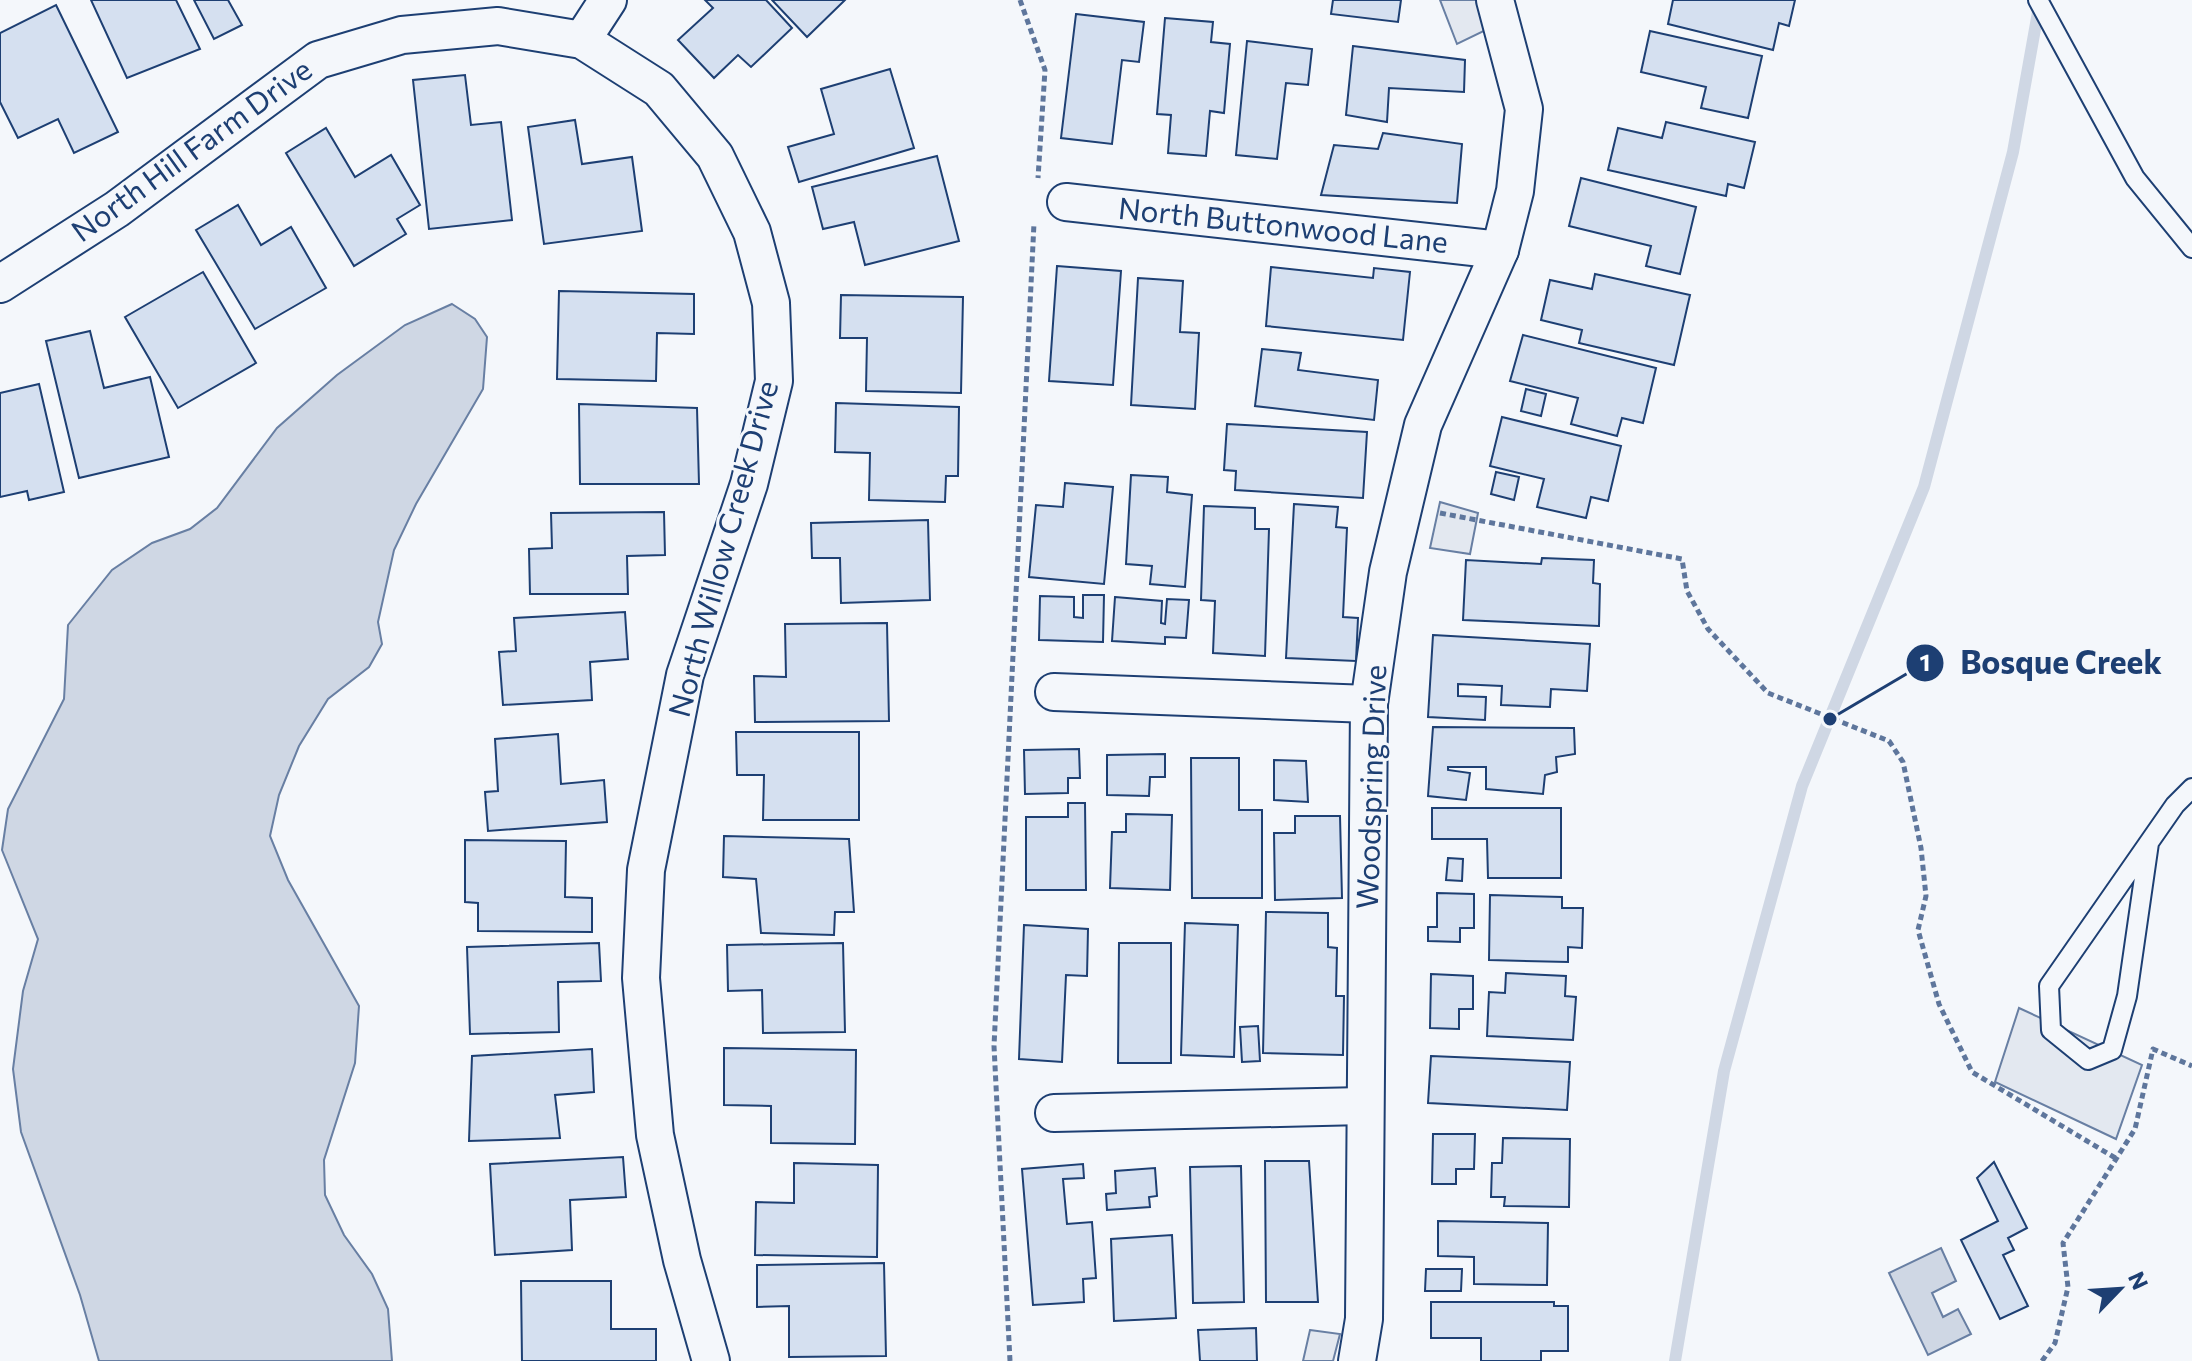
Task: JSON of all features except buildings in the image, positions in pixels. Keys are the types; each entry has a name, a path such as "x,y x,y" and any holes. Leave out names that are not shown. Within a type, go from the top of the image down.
{"street":[{"path":"582,40 608,0"},
{"name":"Woodspring Drive","path":"1357,1361 1364,1319 1369,704 1388,572 1423,425 1500,250 1515,191 1524,109 1495,0"},
{"name":"North Hill Farm Drive","path":"0,284 117,209 318,60 402,35 498,26 582,40"},
{"name":"North Willow Creek Drive","path":"582,40 659,89 715,156 752,232 771,303 774,381 749,484 685,675 646,870 641,978 655,1135 682,1260 711,1361"},
{"name":"North Buttonwood Lane","path":"1051,207 1500,250"},
{"path":"1054,692 1369,704"},
{"path":"1054,1113 1364,1106"}],"lane":[{"path":"2038,0 2135,178 2192,248"},
{"path":"2149,843 2127,996 2112,1050 2088,1060 2051,1030 2049,986 2149,843 2192,788"}],"path":[{"path":"1020,0 1045,70 1037,181"},
{"path":"1010,1361 994,1046 1051,207"},
{"path":"1404,506 1682,559 1687,591 1708,629 1768,693 1889,741 1903,762 1921,848 1926,896 1918,930 1955,1042 1972,1072 2117,1159"},
{"path":"2042,1361 2055,1343 2068,1287 2063,1243 2135,1129 2153,1049 2192,1066"}],"shaded area":[{"path":"1440,0 1481,0 1492,27 1457,44"},
{"path":"452,304 475,319 487,337 483,389 416,504 394,550 378,622 382,644 369,667 328,699 299,746 279,795 270,836 288,880 359,1006 355,1063 324,1160 325,1195 344,1235 372,1274 388,1309 392,1361 99,1361 80,1295 21,1132 13,1069 23,991 38,939 2,850 8,809 64,699 68,625 112,570 152,543 190,529 217,508 277,428 337,375 405,325"},
{"path":"1440,502 1478,513 1470,554 1430,548"},
{"path":"2019,1008 2142,1065 2116,1139 1995,1082"},
{"path":"1941,1248 1956,1281 1932,1293 1943,1317 1958,1309 1971,1334 1928,1355 1889,1273"},
{"path":"1310,1330 1340,1334 1333,1361 1303,1361"}],"waterway":[{"path":"1675,1361 1724,1071 1802,786 1924,487 2013,152 2040,1"}],"place":[{"name":"Bosque Creek","path":"1830,719"}]}
